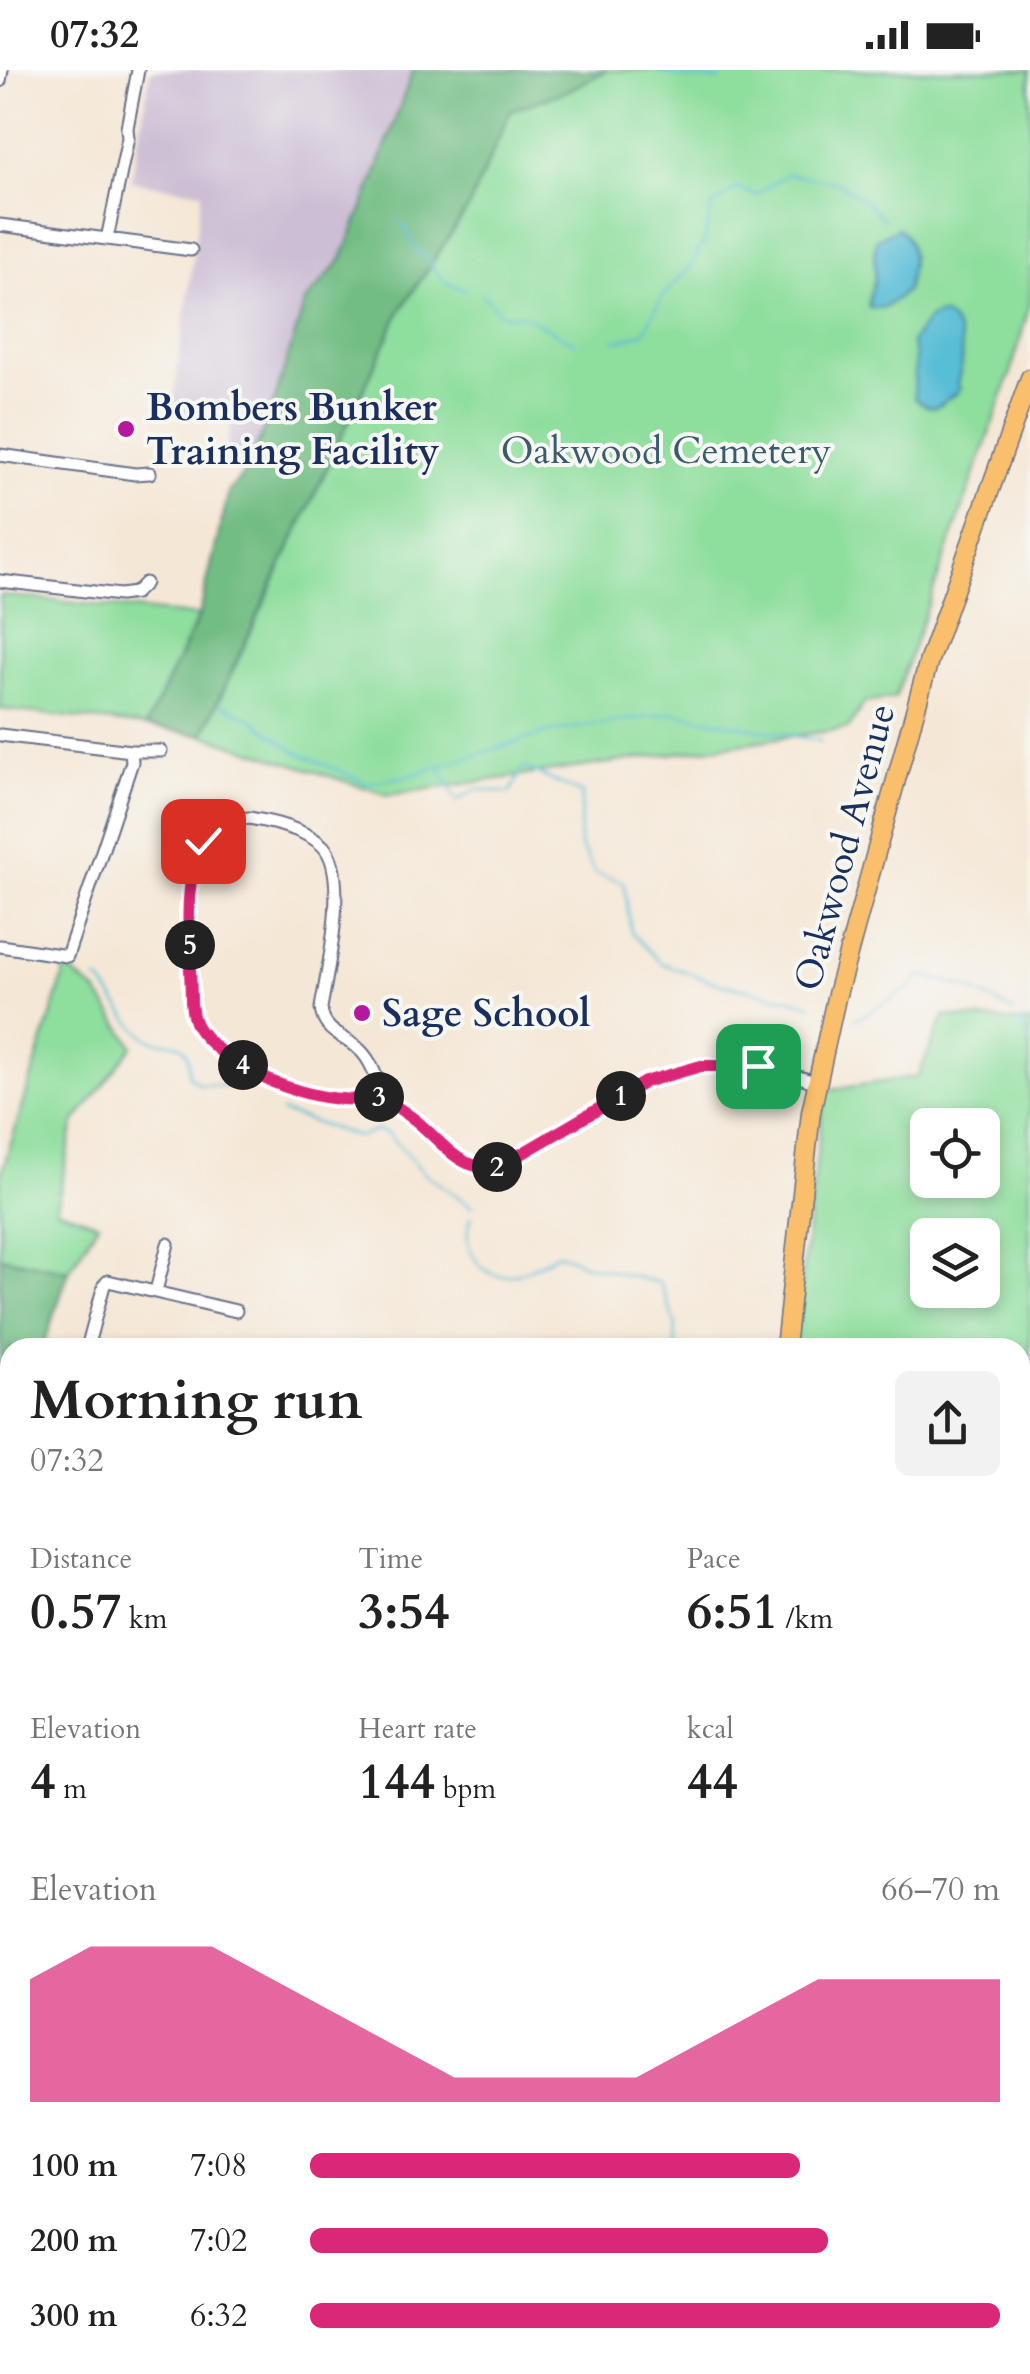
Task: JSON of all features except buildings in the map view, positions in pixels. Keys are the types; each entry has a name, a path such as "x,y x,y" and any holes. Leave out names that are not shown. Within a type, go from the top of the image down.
{"main road":[{"name":"Oakwood Avenue","path":"786,1338 816,1082 836,998 930,660 1025,410 1030,378"}],"street":[{"path":"0,80 2,70"},
{"path":"107,240 138,70"},
{"path":"0,225 191,250"},
{"path":"0,456 150,473"},
{"path":"0,581 120,594 135,593 145,583"},
{"path":"0,735 131,751 162,751"},
{"path":"0,946 66,956 132,762 131,751"},
{"path":"382,1096 366,1101 324,1098 269,1080 224,1054 199,1030 191,1002 190,893 196,855 206,835 218,826 233,819 249,818 288,826 315,840 328,853 336,919 322,1016 338,1036 362,1051 382,1096 470,1165 496,1168 645,1082 701,1066 758,1066 816,1082"},
{"path":"156,1291 168,1244"},
{"path":"89,1338 108,1281 236,1311"},
{"path":"1030,1879 1030,1890"}],"shaded area":[{"path":"151,70 413,70 342,259 305,302 270,416 246,471 224,468 231,420 172,412 202,192 131,181"}],"green space":[{"path":"413,70 607,70 567,91 511,110 468,208 400,311 202,735 146,726 199,616 229,491 246,471 270,416 305,302 342,259"},
{"name":"Oakwood Cemetery","path":"607,70 1030,70 1030,303 1011,372 895,698 864,703 849,728 388,795 203,735 400,311 468,208 511,109 567,91"},
{"path":"0,595 199,616 146,726 0,709"},
{"path":"66,968 97,992 133,1046 74,1123 56,1209 98,1223 69,1271 0,1257 0,1178"},
{"path":"944,1016 1030,1023 1030,1338 794,1338 825,1091 918,1076"},
{"path":"0,1257 69,1271 46,1338 1,1338"}],"water":[{"path":"898,228 911,249 906,291 884,308 869,307 877,239"},
{"path":"944,315 956,328 962,356 958,393 934,408 914,398 915,355 911,342 928,319"}],"waterway":[{"path":"651,70 687,79 721,80"},
{"path":"615,340 643,333 662,297 692,265 705,238 712,206 737,188 756,195 787,174 837,182 884,219"},
{"path":"399,221 410,234 413,247 444,282 466,290"},
{"path":"482,294 502,315 523,315 575,343"},
{"path":"221,704 250,718 295,751 366,783 409,776 549,732 673,713 821,741"},
{"path":"441,769 457,801 477,789 510,793 523,767 582,794 579,844 595,873 624,882 631,932 661,963 714,982 811,1004"},
{"path":"855,1018 909,988 921,975 966,987 1014,1012"},
{"path":"97,980 144,1035 184,1049 189,1076 199,1084 244,1087"},
{"path":"1020,1021 1030,1041"},
{"path":"282,1112 359,1137 378,1130 388,1134 425,1174 473,1207"},
{"path":"472,1216 469,1245 482,1267 491,1273 513,1275 558,1253 586,1265 660,1283 676,1325 675,1338"}],"place":[{"name":"Bombers Bunker Training Facility","path":"126,429"},
{"name":"Sage School","path":"362,1013"}],"route":[{"path":"203,841 196,855 190,893 191,1002 199,1030 224,1054 269,1080 324,1098 366,1101 382,1096 470,1165 496,1168 645,1082 701,1066 758,1066"}]}
